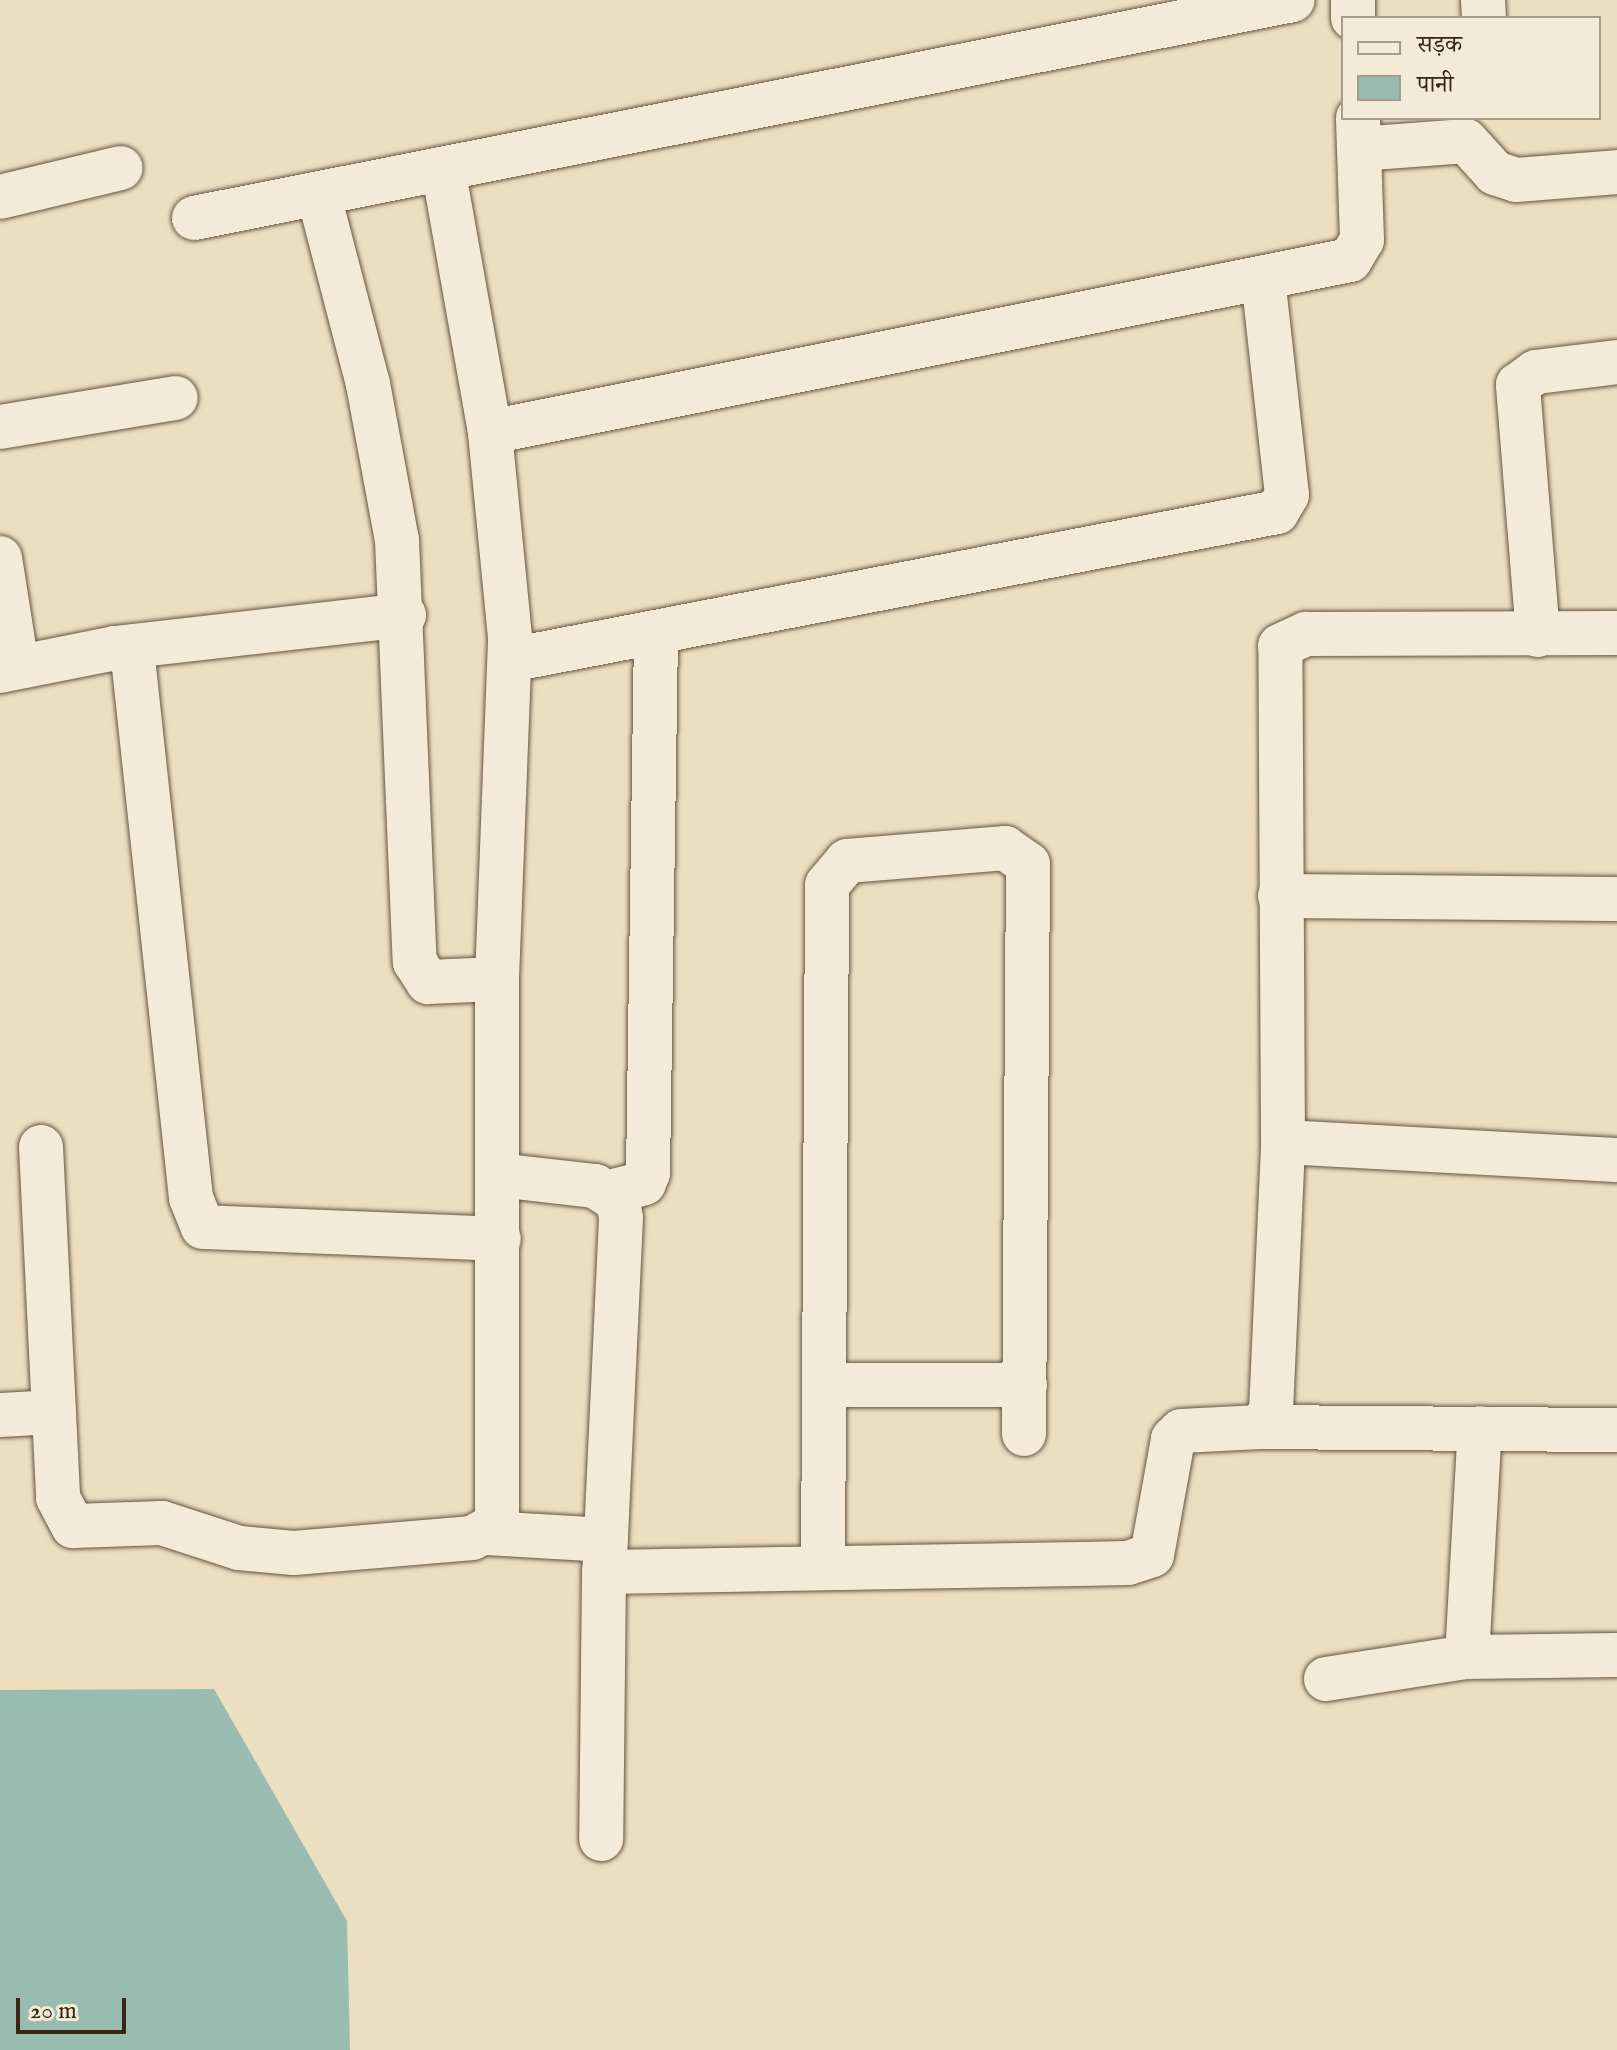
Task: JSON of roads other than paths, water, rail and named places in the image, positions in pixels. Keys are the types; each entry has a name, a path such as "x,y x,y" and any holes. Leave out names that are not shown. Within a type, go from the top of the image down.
{"street":[{"path":"194,218 444,174 1293,0"},
{"path":"1487,120 1489,163"},
{"path":"490,432 1263,278 1359,253 1358,134 1466,141 1489,163 1516,180 1617,172"},
{"path":"0,197 121,168"},
{"path":"444,174 490,432 510,660 497,979 500,1511 488,1533"},
{"path":"319,196 380,440 404,615 415,962 428,982 497,979"},
{"path":"510,660 1277,512 1287,495 1263,278"},
{"path":"1538,635 1518,385 1536,372 1617,362"},
{"path":"0,427 176,398"},
{"path":"0,558 8,669 115,648 404,615"},
{"path":"498,1175 609,1192 644,1183 648,1173 656,633"},
{"path":"1260,1427 1271,1411 1283,1142 1275,659 1290,636 1617,633"},
{"path":"115,648 133,658 137,672 191,1198 203,1227 499,1239"},
{"path":"823,1568 827,885 847,861 1005,848 1020,851 1030,878 1024,1434"},
{"path":"1280,896 1617,899"},
{"path":"1283,1142 1617,1160"},
{"path":"41,1147 58,1498 73,1526 162,1523 239,1548 294,1553 488,1533 605,1556 823,1568 1142,1561 1159,1545 1173,1439 1181,1431 1260,1427 1617,1430"},
{"path":"601,1839 605,1556 621,1242 618,1201 609,1192"},
{"path":"824,1385 1025,1385"},
{"path":"0,1415 54,1412"},
{"path":"1467,1657 1480,1428"},
{"path":"1326,1679 1467,1657 1617,1655"}],"water":[{"path":"214,1689 347,1921 350,2050 0,2050 0,1690"}]}
